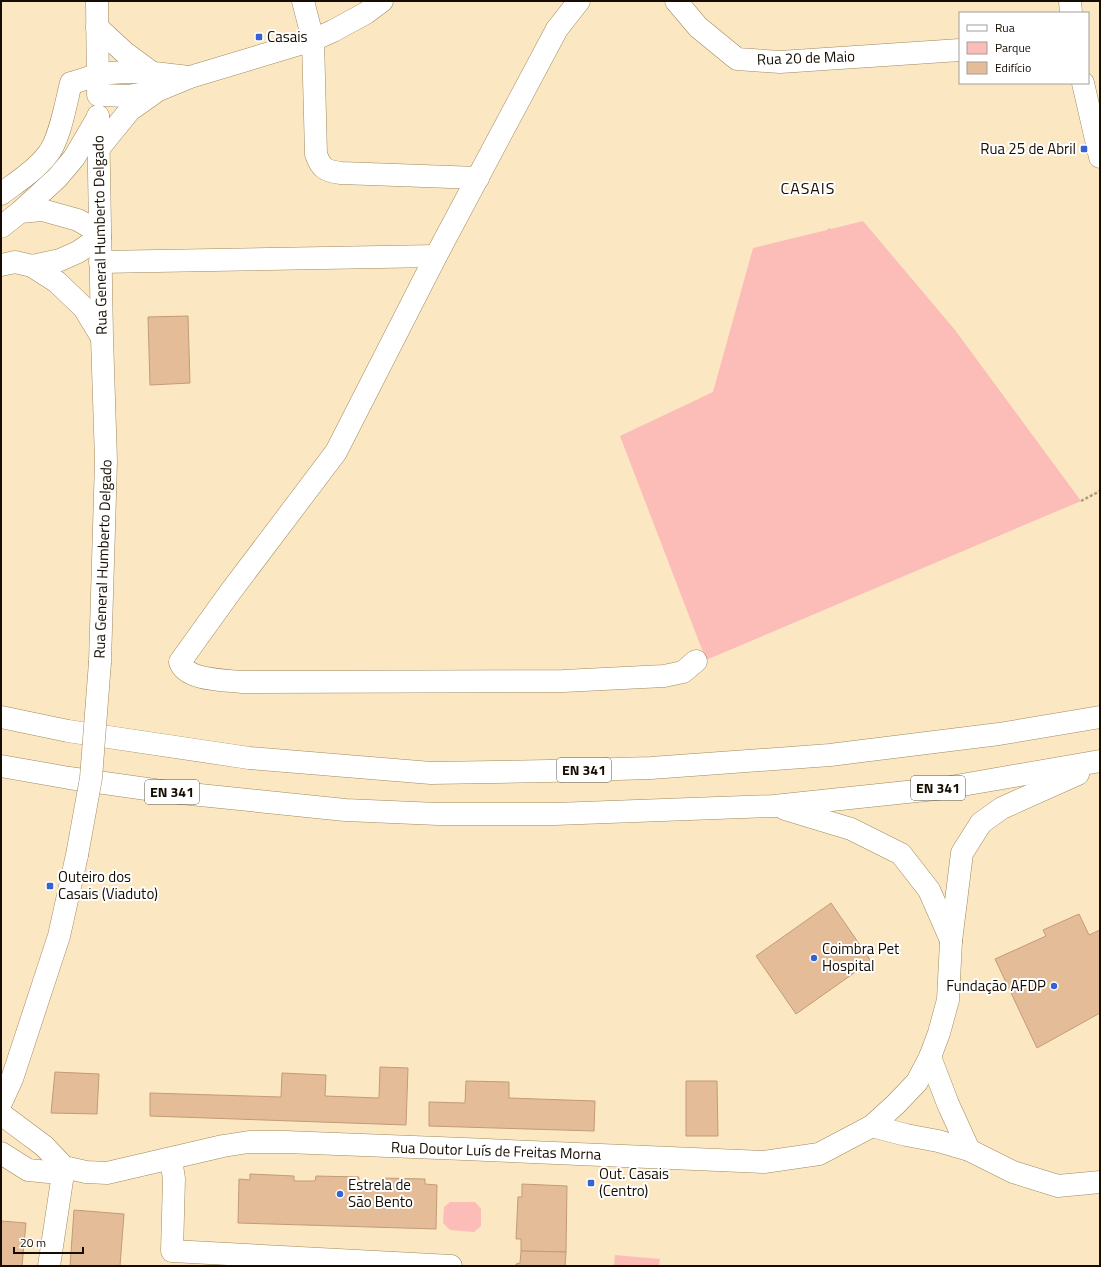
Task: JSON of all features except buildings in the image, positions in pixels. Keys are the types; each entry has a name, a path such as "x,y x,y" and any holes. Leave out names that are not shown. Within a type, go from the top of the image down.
{"main road":[{"name":"Rua General Humberto Delgado","path":"1,1103 12,1079 59,936 77,855 91,778 100,662 106,461 100,262 97,1"},
{"path":"303,1 313,40 316,154 320,166 330,172 341,173 478,178"},
{"path":"1,194 37,166 49,153 56,137 71,83 98,85 128,96 154,81 190,77 313,40 366,13 382,1"},
{"path":"579,1 557,29 436,256 336,452 180,662 196,676 242,682 563,681 664,676 683,672 696,661"},
{"name":"Rua 20 de Maio","path":"676,1 698,27 737,59 780,62 959,50"},
{"path":"1070,1 1072,12"},
{"path":"97,27 154,81"},
{"path":"99,148 154,81"},
{"path":"1083,84 1100,157"},
{"path":"1,227 20,212 57,178 74,158 98,116"},
{"path":"20,212 42,210 78,220 90,227 100,237 78,252 60,260 32,266"},
{"path":"100,262 436,256"},
{"path":"1,265 15,262 32,266 57,282 84,308 102,337"},
{"name":"EN 341","path":"1,717 68,731 249,758 431,773 651,768 830,754 999,734 1100,717"},
{"name":"EN 341","path":"1,766 69,778 162,791 345,810 438,814 555,814 774,806 945,788 1100,763"},
{"name":"Rua Doutor Luís de Freitas Morna","path":"1,1153 28,1170 49,1172 64,1167 86,1172 107,1173 223,1146 249,1142 764,1162 819,1154 872,1126 917,1082 930,1057 939,1033 948,1000 951,940 962,853 981,823 1002,808 1100,763"},
{"path":"774,806 851,828 901,854 929,890 951,940"},
{"path":"930,1057 948,1104 969,1150"},
{"path":"922,1138 940,1128 948,1104"},
{"path":"1,1114 44,1146 64,1167 49,1266"},
{"path":"872,1126 938,1141 969,1150 1013,1172 1058,1186 1100,1182"},
{"path":"171,1159 174,1178 172,1251 451,1266"}],"path":[{"path":"1081,501 1100,491"}],"green space":[{"path":"863,221 955,330 1081,501 706,660 620,436 713,392 753,248 827,230 829,228 831,229"},
{"path":"450,1202 475,1202 481,1209 481,1226 474,1232 450,1230 443,1223 444,1207"},
{"path":"615,1255 660,1259 659,1266 614,1266"}],"place":[{"name":"Casais","path":"259,37"},
{"name":"Rua 25 de Abril","path":"1084,149"},
{"name":"Outeiro dos Casais (Viaduto)","path":"50,886"},
{"name":"Coimbra Pet Hospital","path":"814,958"},
{"name":"Fundação AFDP","path":"1054,986"},
{"name":"Out. Casais (Centro)","path":"591,1183"},
{"name":"Estrela de São Bento","path":"340,1194"}],"district":[{"name":"CASAIS","path":"808,188"}]}
